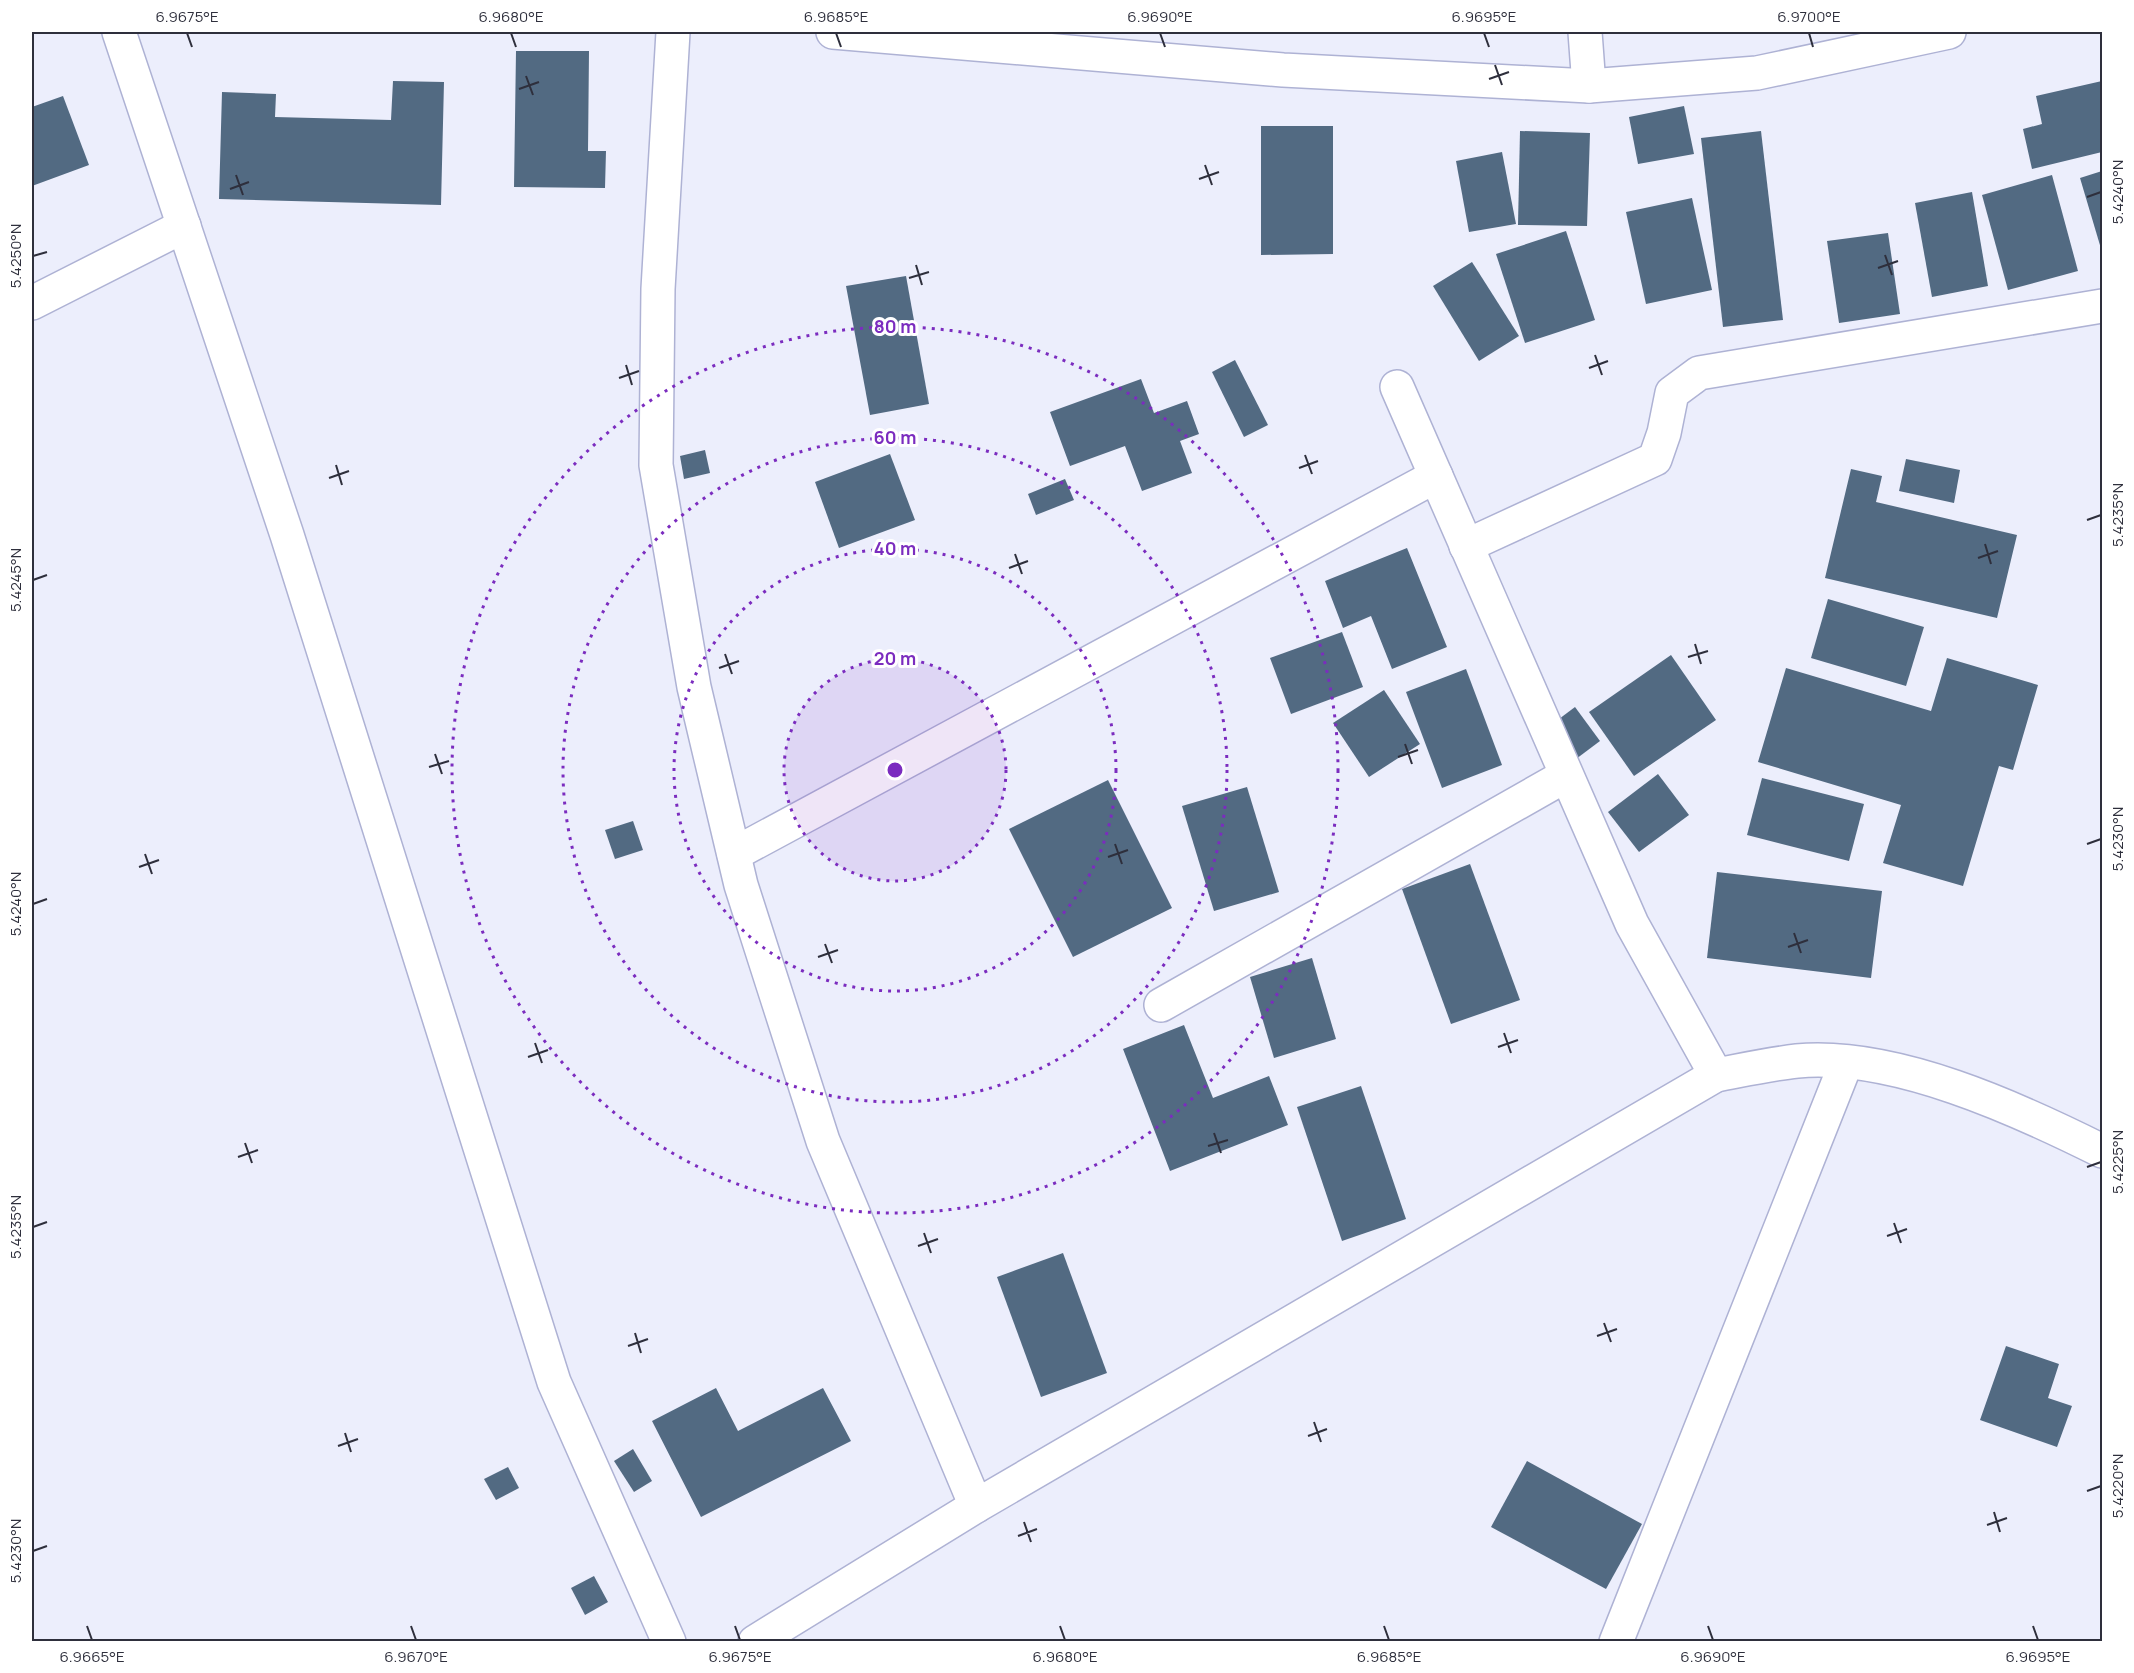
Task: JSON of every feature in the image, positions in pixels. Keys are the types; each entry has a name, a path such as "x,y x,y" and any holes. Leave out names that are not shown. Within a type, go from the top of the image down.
{"street":[{"path":"119,32 287,535 554,1382 669,1641"},
{"path":"673,32 658,289 656,465 694,687 734,854 823,1141 976,1506"},
{"path":"833,32 1283,70 1589,86 1758,73 1937,33"},
{"path":"1585,32 1589,86"},
{"path":"32,303 184,226"},
{"path":"1466,546 1655,459 1664,433 1672,393 1699,374 2103,306"},
{"path":"1397,387 1565,776 1632,924 1716,1075"},
{"path":"734,854 1436,476"},
{"path":"1161,1005 1565,776"},
{"path":"755,1641 976,1506 1716,1075 1798,1061 1846,1063 1907,1073 2019,1110 2103,1151"},
{"path":"1616,1641 1846,1063"}],"building":[{"path":"516,51 589,51 588,151 606,151 605,188 514,187"},
{"path":"393,81 444,82 441,205 219,199 222,92 276,94 275,117 391,120"},
{"path":"2102,81 2102,152 2032,169 2023,129 2042,124 2036,96"},
{"path":"63,96 89,165 32,186 32,107"},
{"path":"1684,106 1694,154 1638,164 1629,117"},
{"path":"1261,126 1333,126 1333,254 1261,255"},
{"path":"1520,131 1590,133 1587,226 1518,225"},
{"path":"1761,131 1783,320 1723,327 1701,138"},
{"path":"1502,152 1516,224 1469,232 1456,161"},
{"path":"2102,171 2102,252 2080,178"},
{"path":"2052,175 2078,271 2008,290 1982,195"},
{"path":"1972,192 1988,286 1932,297 1915,203"},
{"path":"1692,198 1712,290 1646,304 1626,212"},
{"path":"1566,231 1595,320 1525,343 1496,254"},
{"path":"1888,233 1900,314 1839,323 1827,241"},
{"path":"1472,262 1519,336 1479,361 1433,286"},
{"path":"906,276 929,404 870,415 846,286"},
{"path":"1235,360 1268,425 1244,437 1212,372"},
{"path":"1141,379 1154,413 1187,401 1199,434 1180,441 1192,473 1142,491 1125,446 1070,466 1050,412"},
{"path":"705,450 710,473 684,479 680,456"},
{"path":"890,454 915,520 839,548 815,482"},
{"path":"1906,459 1960,470 1954,503 1899,491"},
{"path":"1851,469 1882,476 1876,502 2017,535 1997,618 1825,578"},
{"path":"1065,479 1074,500 1036,515 1028,494"},
{"path":"1407,548 1447,647 1392,669 1371,616 1343,628 1325,581"},
{"path":"1828,599 1924,627 1906,686 1811,658"},
{"path":"1342,632 1363,687 1291,714 1270,658"},
{"path":"1671,655 1716,720 1634,776 1589,712"},
{"path":"1947,658 2038,685 2013,770 1999,766 1963,886 1883,863 1901,805 1758,762 1786,668 1931,711"},
{"path":"1466,669 1502,765 1442,788 1406,692"},
{"path":"1384,690 1420,744 1369,777 1333,723"},
{"path":"1575,707 1600,741 1576,759 1551,725"},
{"path":"1658,774 1689,815 1639,852 1608,812"},
{"path":"1762,778 1864,804 1849,861 1747,835"},
{"path":"1108,780 1172,908 1073,957 1009,829"},
{"path":"1247,787 1279,892 1214,911 1182,806"},
{"path":"633,821 643,850 615,859 605,830"},
{"path":"1470,864 1520,1000 1451,1024 1402,889"},
{"path":"1717,872 1882,891 1871,978 1707,958"},
{"path":"1312,958 1336,1039 1274,1058 1250,977"},
{"path":"1184,1025 1213,1098 1269,1076 1288,1125 1170,1171 1123,1049"},
{"path":"1361,1086 1406,1219 1342,1241 1297,1107"},
{"path":"1063,1253 1107,1373 1041,1397 997,1277"},
{"path":"2006,1346 2059,1364 2048,1398 2072,1406 2057,1447 1980,1420"},
{"path":"716,1388 738,1431 823,1388 851,1441 701,1517 652,1421"},
{"path":"633,1449 652,1481 634,1492 614,1461"},
{"path":"1527,1461 1642,1524 1606,1589 1491,1527"},
{"path":"508,1467 519,1488 496,1500 484,1479"},
{"path":"594,1576 608,1602 585,1615 571,1588"}]}
